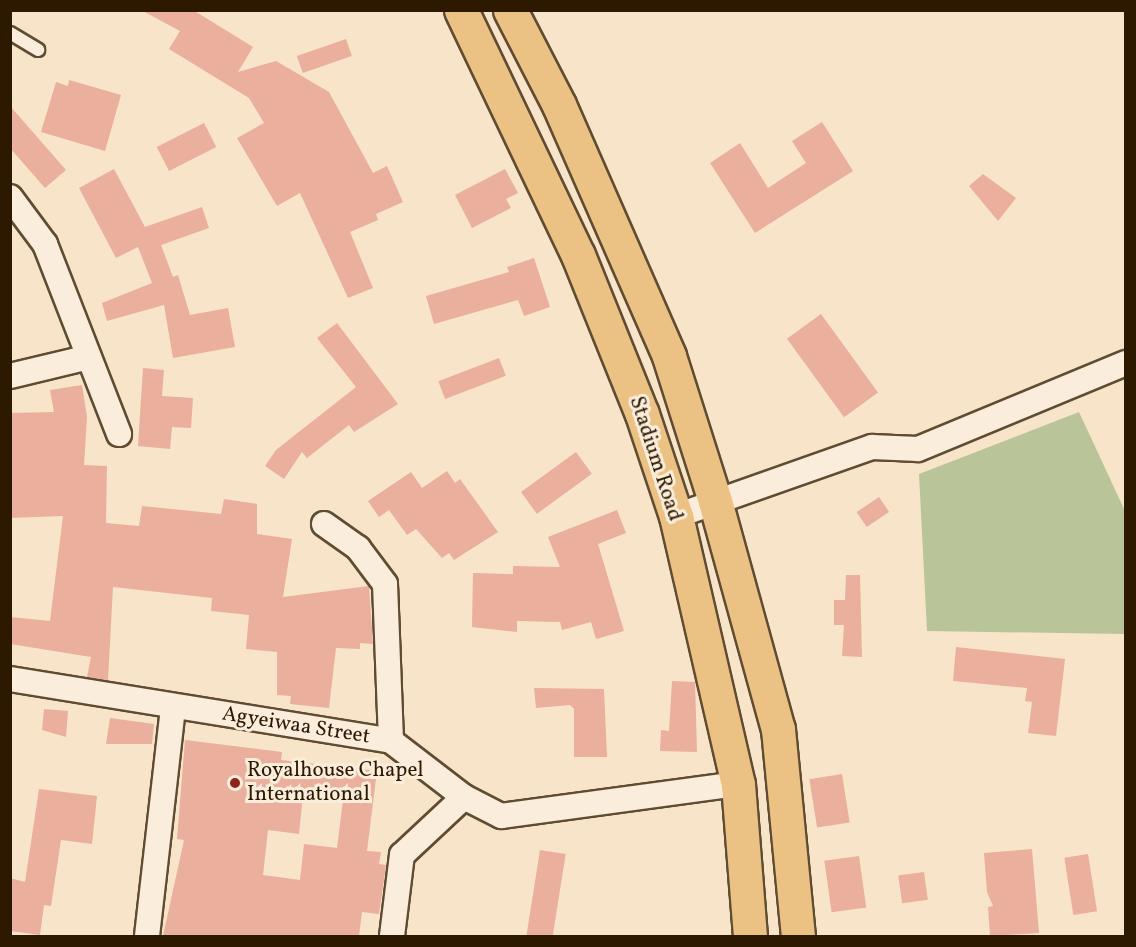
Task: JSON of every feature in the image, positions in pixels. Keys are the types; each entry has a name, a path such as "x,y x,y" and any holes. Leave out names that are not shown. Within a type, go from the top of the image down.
{"main road":[{"name":"Stadium Road","path":"461,10 578,255 642,414 676,516 738,784 750,936"},
{"name":"Stadium Road","path":"510,10 559,105 669,356 715,501 778,729 798,936"}],"street":[{"path":"10,197 45,244 119,434"},
{"path":"10,376 89,357"},
{"path":"676,516 715,501 784,481 872,447 918,449 1125,363"},
{"path":"324,524 358,548 385,584 391,741"},
{"name":"Agyeiwaa Street","path":"10,680 173,708 336,728 391,741 464,797 501,816 738,784"},
{"path":"147,936 173,708"},
{"path":"392,936 402,855 464,797"}],"lane":[{"path":"10,33 38,50"}],"green space":[{"path":"1079,412 1125,511 1125,634 927,631 919,474"}],"building":[{"path":"141,10 193,10 253,47 238,72 276,61 329,92 373,173 387,166 403,202 376,214 378,220 350,232 373,288 348,298 300,193 277,206 237,138 264,123 249,98 169,49 180,31"},
{"path":"346,39 352,56 303,73 297,56"},
{"path":"69,80 121,95 105,151 41,132 56,82 68,86"},
{"path":"10,106 66,170 45,188 10,148"},
{"path":"822,122 853,171 755,233 710,163 740,143 768,188 806,163 792,141"},
{"path":"204,123 216,147 169,171 157,147"},
{"path":"114,169 145,227 202,207 209,228 161,245 173,277 178,275 190,315 228,308 235,347 173,358 164,305 107,321 102,303 152,283 138,247 116,258 79,188"},
{"path":"505,169 518,193 506,199 511,208 472,228 455,195"},
{"path":"983,174 1016,198 998,221 969,186"},
{"path":"534,258 550,307 524,316 518,300 434,324 426,296 509,272 507,267"},
{"path":"821,314 878,392 844,417 787,339"},
{"path":"337,323 398,404 354,432 349,425 307,458 302,452 284,479 265,466 276,450 356,387 317,338"},
{"path":"499,358 506,376 445,399 438,381"},
{"path":"143,368 164,370 162,396 193,398 191,428 172,427 170,449 138,446"},
{"path":"82,385 87,417 84,465 107,466 106,523 139,526 142,506 221,514 224,499 257,504 257,534 292,539 283,597 369,586 373,644 360,643 360,649 336,648 329,708 290,704 291,696 277,695 277,652 246,649 249,615 211,611 212,598 113,587 108,680 87,677 91,657 10,644 10,617 50,621 63,516 10,518 10,413 54,412 50,390"},
{"path":"576,452 592,474 537,514 521,492"},
{"path":"447,471 455,483 460,479 498,532 454,560 449,553 442,558 416,529 407,535 389,510 379,517 368,501 411,472 422,488"},
{"path":"879,497 889,512 867,527 857,512"},
{"path":"617,510 626,533 598,544 624,631 596,639 591,622 562,630 560,622 517,621 517,632 472,627 473,573 513,574 513,566 560,567 548,537"},
{"path":"846,575 860,575 862,657 842,656 844,625 834,625 834,600 845,600"},
{"path":"956,647 1065,659 1056,736 1028,733 1032,702 1025,701 1027,688 953,681"},
{"path":"672,681 695,682 697,752 660,751 661,730 669,731"},
{"path":"534,688 604,689 607,757 574,757 574,709 570,705 536,708"},
{"path":"44,709 68,711 66,737 42,730"},
{"path":"110,718 154,724 152,744 106,744"},
{"path":"185,740 282,752 281,760 377,771 367,851 381,852 379,864 386,865 379,914 362,912 359,936 163,936 184,840 177,839","holes":["303,795 343,800 337,848 304,844 300,880 263,875 268,830 299,834"]},
{"path":"842,774 850,822 817,828 809,779"},
{"path":"39,789 97,796 92,844 61,840 51,906 44,905 40,935 10,931 10,878 25,882"},
{"path":"1032,849 1039,933 990,936 988,907 993,906 987,892 984,853"},
{"path":"540,850 566,854 553,936 526,936"},
{"path":"1088,854 1097,911 1073,915 1064,858"},
{"path":"859,856 866,907 832,912 824,861"},
{"path":"924,872 928,900 902,903 898,876"}],"place":[{"name":"Royalhouse Chapel International","path":"235,783"}]}
